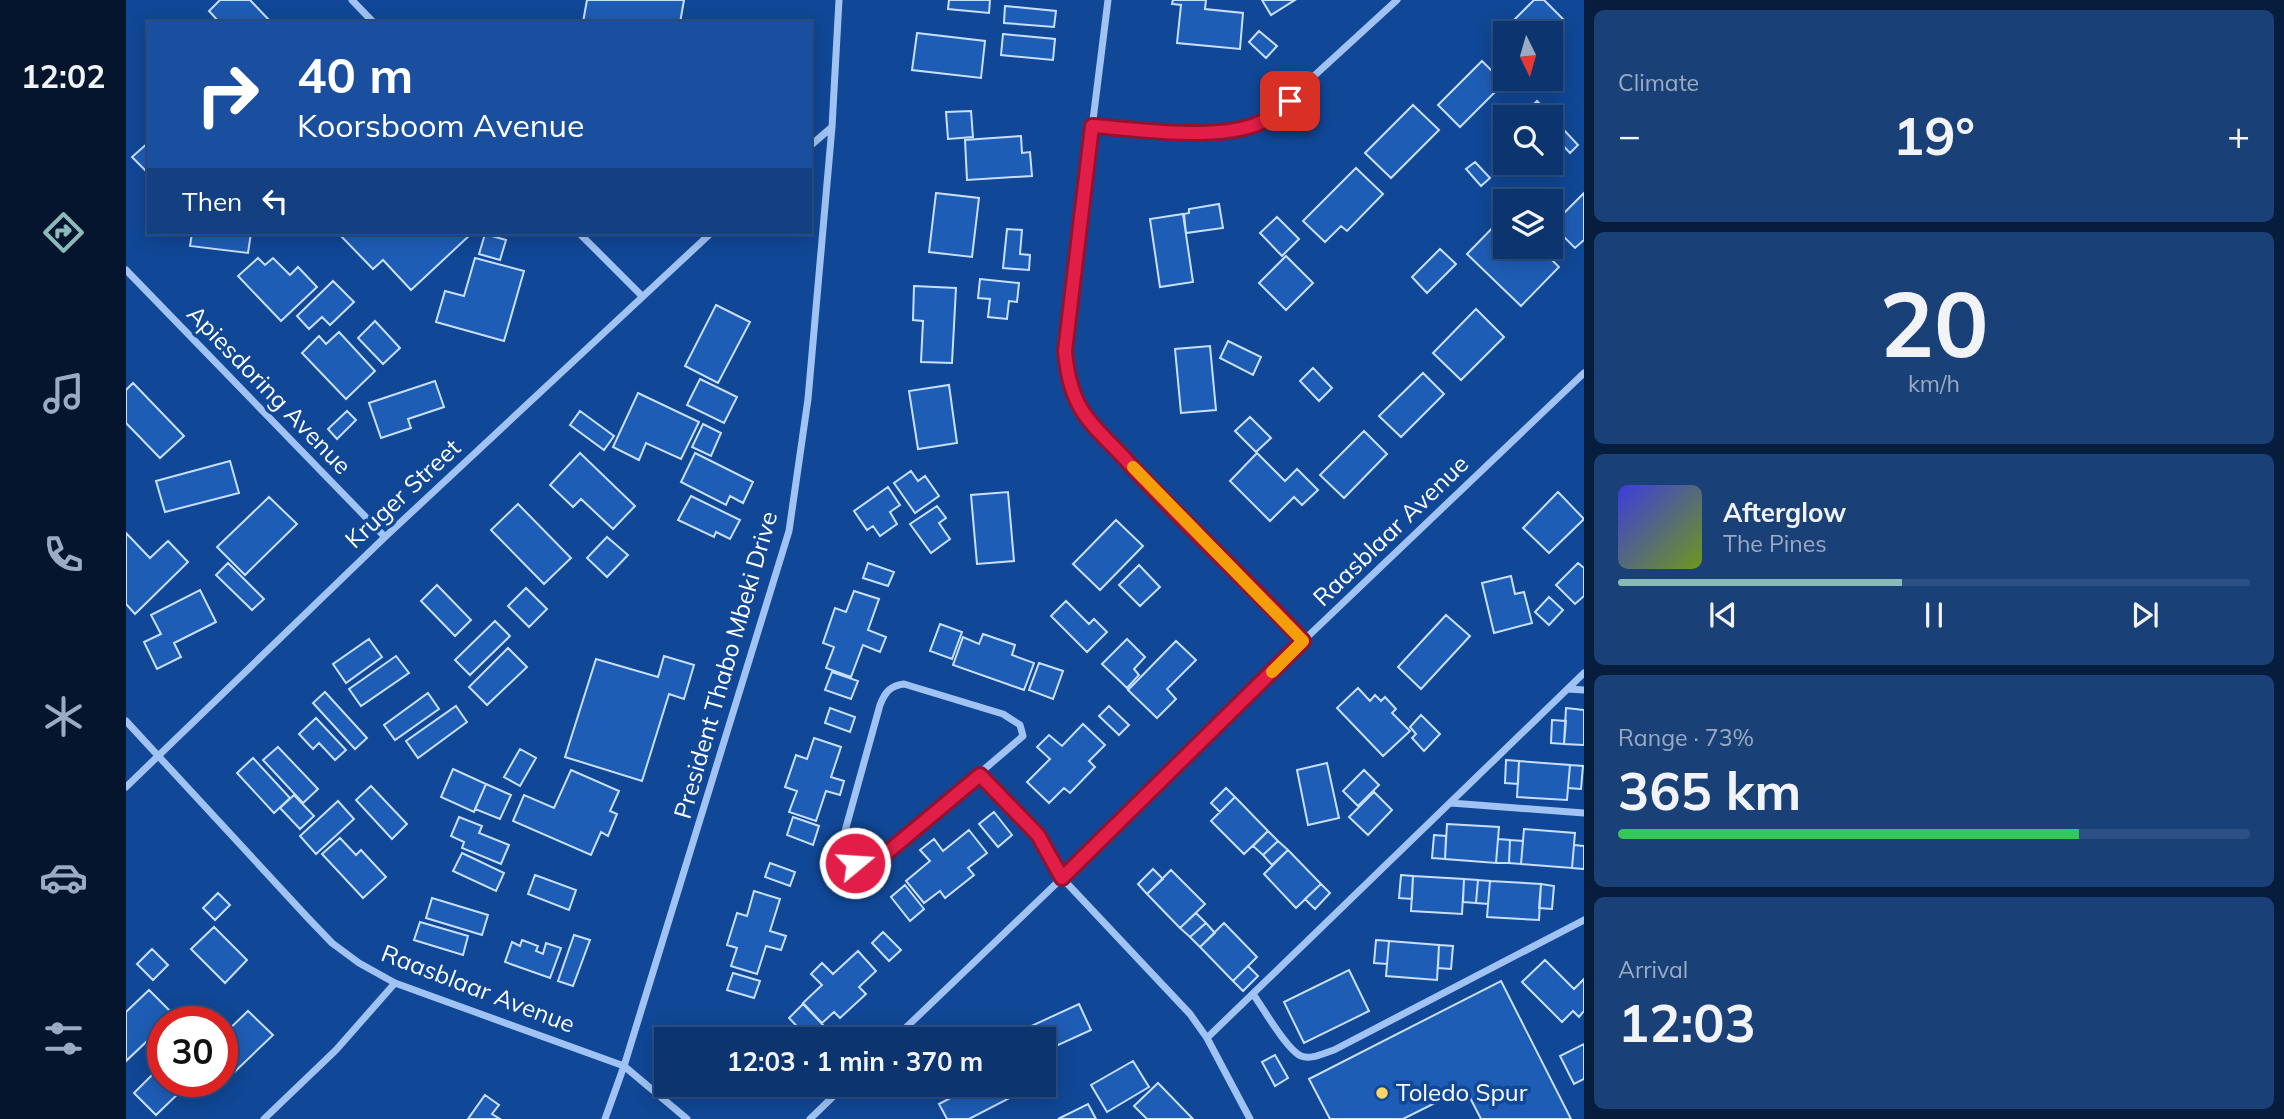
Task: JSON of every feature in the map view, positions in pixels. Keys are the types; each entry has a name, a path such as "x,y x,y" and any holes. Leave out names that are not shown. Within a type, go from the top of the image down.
{"street":[{"path":"352,0 372,21"},
{"name":"President Thabo Mbeki Drive","path":"605,1119 624,1066 789,531 808,399 832,127 839,0"},
{"path":"1108,0 1065,351 1073,393 1093,424 1146,482 1303,641"},
{"path":"1092,126 1205,133 1238,130 1267,119 1397,0"},
{"path":"812,144 832,127"},
{"path":"581,235 642,296"},
{"name":"Kruger Street","path":"126,787 385,537 709,235"},
{"name":"Apiesdoring Avenue","path":"126,270 385,537"},
{"name":"Raasblaar Avenue","path":"907,1027 1303,641 1584,373"},
{"path":"1207,1038 1584,673"},
{"path":"904,684 1003,714 1020,725 1023,732 1020,741 980,775 877,861 855,863 842,848 880,705 887,690 895,685 904,684"},
{"path":"1567,689 1584,690"},
{"name":"Raasblaar Avenue","path":"126,720 332,943 359,963 395,983 624,1066 687,1119"},
{"path":"980,775 1038,835 1062,878 1190,1014 1207,1038 1250,1119"},
{"path":"1451,803 1584,813"},
{"path":"1253,994 1292,1049 1303,1057 1315,1056 1334,1050 1584,919"},
{"path":"264,1119 336,1050 395,983"},
{"path":"810,1119 833,1097"}],"building":[{"path":"220,0 250,0 270,21 218,21 209,11"},
{"path":"587,0 684,0 680,21 583,21"},
{"path":"949,0 990,0 989,13 948,9"},
{"path":"1173,0 1206,0 1205,9 1243,13 1240,49 1177,43 1181,5 1172,4"},
{"path":"1262,0 1295,0 1271,15"},
{"path":"1534,0 1544,0 1563,19 1561,21 1513,21"},
{"path":"1005,6 1056,11 1054,27 1004,23"},
{"path":"1259,31 1277,46 1266,58 1249,42"},
{"path":"917,33 985,41 981,78 912,70"},
{"path":"1003,34 1055,39 1053,60 1001,55"},
{"path":"1482,61 1493,72 1493,91 1496,91 1460,127 1438,105"},
{"path":"1413,105 1439,130 1391,178 1365,153"},
{"path":"971,111 973,137 948,139 946,112"},
{"path":"1563,129 1578,145 1570,153 1563,146"},
{"path":"1021,136 1022,153 1030,152 1032,176 967,180 965,140"},
{"path":"147,144 147,172 132,157"},
{"path":"1475,162 1490,178 1481,186 1466,169"},
{"path":"1356,168 1383,194 1347,231 1341,226 1325,242 1303,221"},
{"path":"936,193 979,198 972,257 929,252"},
{"path":"1584,193 1584,240 1575,248 1563,236 1563,214"},
{"path":"1219,204 1223,228 1186,233 1184,214 1189,213 1189,209"},
{"path":"1183,214 1193,282 1160,287 1150,219"},
{"path":"1277,217 1299,239 1282,256 1260,233"},
{"path":"1493,227 1493,259 1551,259 1559,267 1521,306 1467,254"},
{"path":"1007,229 1022,230 1020,254 1030,255 1029,270 1003,268"},
{"path":"192,235 251,235 248,253 190,246"},
{"path":"340,235 470,235 411,290 383,260 373,269"},
{"path":"485,235 506,240 500,260 479,254"},
{"path":"1440,249 1456,264 1427,293 1412,277"},
{"path":"1286,256 1313,283 1286,310 1259,283"},
{"path":"258,258 265,265 273,258 290,275 298,267 317,287 281,321 238,276"},
{"path":"475,258 524,271 504,341 436,322 445,291 464,296"},
{"path":"980,279 1019,283 1017,302 1009,301 1007,319 988,317 990,299 978,298"},
{"path":"333,281 354,302 330,325 322,317 309,329 297,316"},
{"path":"914,286 956,288 952,363 921,362 923,321 913,320"},
{"path":"716,305 750,322 718,383 685,366"},
{"path":"1476,309 1504,337 1461,380 1433,353"},
{"path":"375,321 400,348 383,364 358,338"},
{"path":"339,332 375,371 346,399 302,353 319,336 326,344"},
{"path":"1228,341 1261,357 1253,375 1220,358"},
{"path":"1210,346 1216,410 1181,413 1175,349"},
{"path":"1313,368 1332,388 1319,401 1300,381"},
{"path":"1423,373 1444,394 1401,437 1379,416"},
{"path":"700,379 737,397 724,423 687,405"},
{"path":"435,381 444,407 408,419 411,428 381,438 369,403"},
{"path":"133,383 184,436 160,458 126,423 126,390"},
{"path":"949,385 957,443 918,449 909,391"},
{"path":"638,393 699,422 681,459 646,443 639,460 613,447"},
{"path":"347,411 356,420 337,439 328,429"},
{"path":"580,411 614,436 604,450 570,425"},
{"path":"1250,417 1271,438 1256,452 1235,431"},
{"path":"703,424 721,433 711,456 692,447"},
{"path":"1364,431 1387,454 1344,498 1320,475"},
{"path":"580,453 635,506 613,529 581,499 573,507 550,485"},
{"path":"695,453 753,482 743,503 730,496 726,505 681,482"},
{"path":"1257,453 1285,481 1297,469 1318,490 1302,505 1294,497 1270,521 1230,481"},
{"path":"230,461 239,493 165,512 156,481"},
{"path":"911,471 918,481 925,476 939,496 915,513 894,483"},
{"path":"888,487 900,505 890,512 897,524 880,536 873,526 867,530 854,511"},
{"path":"1008,492 1014,561 977,564 971,495"},
{"path":"1558,492 1584,519 1549,553 1523,528"},
{"path":"691,496 740,520 730,539 716,532 714,537 678,520"},
{"path":"269,497 297,524 245,575 217,547"},
{"path":"518,504 571,558 544,584 491,530"},
{"path":"937,506 946,518 939,523 950,539 931,553 910,524"},
{"path":"1116,520 1143,546 1100,590 1073,564"},
{"path":"126,533 150,558 168,541 188,562 135,614 126,604"},
{"path":"607,537 628,555 607,577 587,558"},
{"path":"228,563 264,599 252,610 216,575"},
{"path":"868,563 894,572 888,586 863,578"},
{"path":"1578,563 1584,568 1584,596 1575,604 1556,585"},
{"path":"1139,565 1160,587 1140,606 1119,585"},
{"path":"1511,576 1515,594 1524,592 1532,623 1494,633 1482,583"},
{"path":"437,585 471,620 455,636 421,601"},
{"path":"526,588 547,609 529,627 508,606"},
{"path":"200,590 216,622 174,643 181,657 157,669 144,642 161,634 151,615"},
{"path":"854,591 879,599 868,630 886,637 880,652 863,645 851,677 826,668 834,647 823,643 835,608 846,612"},
{"path":"1549,597 1563,610 1549,625 1535,612"},
{"path":"1066,601 1089,624 1094,619 1107,632 1087,652 1051,616"},
{"path":"1446,615 1470,636 1421,689 1398,667"},
{"path":"495,621 510,636 470,675 455,660"},
{"path":"940,624 962,632 952,659 930,651"},
{"path":"983,634 1015,645 1012,655 1034,663 1024,690 953,665 963,637 979,644"},
{"path":"369,639 382,657 346,683 333,664"},
{"path":"1127,639 1145,657 1134,669 1139,675 1127,688 1102,664"},
{"path":"1176,641 1196,660 1167,689 1176,699 1157,718 1128,690"},
{"path":"508,648 527,667 487,705 469,687"},
{"path":"396,656 409,673 361,706 349,689"},
{"path":"664,656 694,665 684,699 669,694 642,781 565,757 596,659 658,677"},
{"path":"1039,663 1063,671 1053,699 1029,690"},
{"path":"832,672 858,681 851,699 825,690"},
{"path":"1358,688 1370,701 1375,695 1381,701 1385,697 1396,709 1392,713 1410,731 1383,756 1337,708"},
{"path":"325,692 367,738 355,749 313,703"},
{"path":"428,693 439,709 395,740 384,725"},
{"path":"456,706 467,722 418,758 406,741"},
{"path":"1109,706 1129,725 1119,735 1099,716"},
{"path":"830,708 855,717 850,732 825,723"},
{"path":"1566,708 1584,710 1584,745 1564,744"},
{"path":"1421,715 1440,734 1424,751 1412,738 1416,734 1410,727"},
{"path":"316,718 346,750 335,760 319,743 313,749 299,734"},
{"path":"1552,720 1566,721 1564,744 1551,743"},
{"path":"1083,724 1105,745 1089,761 1095,767 1070,793 1064,788 1049,803 1027,782 1050,759 1037,747 1049,735 1062,746"},
{"path":"814,738 841,747 831,777 844,781 840,795 826,791 816,821 789,812 797,791 785,787 796,755 807,759"},
{"path":"278,747 318,789 303,803 263,760"},
{"path":"520,749 536,758 520,786 504,777"},
{"path":"253,758 290,798 274,813 237,773"},
{"path":"1506,760 1519,761 1518,784 1505,783"},
{"path":"1519,761 1570,765 1567,800 1517,797"},
{"path":"1327,763 1339,818 1308,825 1297,770"},
{"path":"1570,765 1583,766 1581,789 1568,788"},
{"path":"453,769 486,784 474,812 441,797"},
{"path":"571,770 619,791 610,811 617,814 608,836 601,832 591,855 513,821 524,795 554,808"},
{"path":"1364,770 1379,785 1358,806 1343,791"},
{"path":"486,784 511,795 500,819 475,809"},
{"path":"371,786 407,824 392,839 356,800"},
{"path":"1226,788 1235,797 1220,812 1211,803"},
{"path":"1374,792 1392,810 1368,835 1349,817"},
{"path":"294,795 314,816 300,829 280,808"},
{"path":"1235,797 1268,831 1244,854 1211,821"},
{"path":"338,801 354,819 316,854 300,836"},
{"path":"994,812 1012,835 998,847 979,824"},
{"path":"459,817 482,826 479,833 509,845 501,864 462,848 464,842 451,836"},
{"path":"793,817 819,826 813,845 787,835"},
{"path":"1447,824 1499,827 1496,863 1445,859"},
{"path":"1524,829 1575,833 1572,868 1521,864"},
{"path":"969,830 987,853 968,868 974,875 945,898 940,891 924,903 906,881 930,861 920,850 934,839 943,851"},
{"path":"1268,831 1278,841 1263,855 1253,846"},
{"path":"1434,835 1446,836 1445,859 1432,858"},
{"path":"340,838 356,855 361,850 386,877 363,898 322,854"},
{"path":"1498,839 1510,840 1509,863 1496,863"},
{"path":"1510,840 1523,841 1521,864 1509,863"},
{"path":"1278,841 1288,850 1272,865 1263,855"},
{"path":"1574,845 1584,846 1584,869 1572,868"},
{"path":"1288,850 1321,884 1296,908 1264,874"},
{"path":"462,853 504,873 496,891 453,871"},
{"path":"770,863 795,872 790,886 765,877"},
{"path":"1153,869 1163,879 1147,894 1138,884"},
{"path":"1171,870 1205,904 1180,928 1147,894"},
{"path":"535,875 576,890 569,910 528,894"},
{"path":"1401,875 1413,876 1412,899 1399,898"},
{"path":"1413,876 1464,879 1462,914 1411,911"},
{"path":"1464,879 1478,880 1476,903 1463,902"},
{"path":"1478,880 1490,881 1488,904 1476,903"},
{"path":"1490,881 1541,884 1539,920 1487,917"},
{"path":"1321,884 1330,893 1315,909 1305,899"},
{"path":"1541,884 1554,886 1552,909 1539,908"},
{"path":"905,885 924,909 910,921 891,897"},
{"path":"754,891 780,899 770,931 786,936 781,950 766,946 757,974 731,966 737,948 727,945 737,913 747,916"},
{"path":"218,893 230,905 215,920 203,908"},
{"path":"432,898 488,915 482,935 426,918"},
{"path":"1196,913 1206,923 1190,937 1180,928"},
{"path":"420,922 468,936 463,955 414,940"},
{"path":"1206,923 1215,933 1200,947 1190,937"},
{"path":"1224,923 1257,957 1233,981 1200,947"},
{"path":"214,927 247,960 225,983 191,949"},
{"path":"883,932 901,950 889,961 872,943"},
{"path":"574,935 590,940 573,986 558,981"},
{"path":"522,940 538,946 536,951 543,954 546,943 561,948 550,978 505,962 512,942 520,946"},
{"path":"1376,940 1389,941 1387,964 1374,963"},
{"path":"1389,941 1439,945 1437,980 1386,976"},
{"path":"1439,945 1453,946 1451,969 1438,968"},
{"path":"152,949 168,965 153,980 137,964"},
{"path":"858,951 876,971 859,987 866,994 840,1018 834,1012 822,1023 803,1003 822,985 811,974 822,963 833,974"},
{"path":"1545,960 1574,989 1584,979 1584,1011 1579,1017 1573,1011 1562,1022 1522,982"},
{"path":"1248,966 1258,976 1243,991 1233,981"},
{"path":"1349,970 1369,1011 1304,1043 1284,1002"},
{"path":"733,973 760,981 754,998 727,990"},
{"path":"1501,981 1571,1119 1481,1119 1465,1088 1403,1119 1330,1119 1309,1079"},
{"path":"149,990 165,1006 147,1006 147,1041 126,1061 126,1012"},
{"path":"803,1004 824,1026 798,1027 789,1018"},
{"path":"1079,1004 1091,1030 1056,1046 1056,1027 1029,1027"},
{"path":"248,1011 273,1035 238,1069 238,1021"},
{"path":"1584,1044 1584,1079 1574,1084 1560,1056"},
{"path":"1275,1055 1288,1078 1275,1086 1262,1062"},
{"path":"1133,1061 1149,1087 1107,1112 1091,1085"},
{"path":"147,1080 147,1097 175,1097 156,1115 134,1093"},
{"path":"1158,1083 1193,1119 1147,1119 1134,1106"},
{"path":"485,1095 499,1105 492,1114 500,1119 468,1119"},
{"path":"952,1097 1011,1097 969,1119 947,1119 939,1104"},
{"path":"1088,1104 1096,1119 1058,1119"}],"slow traffic":[{"path":"1133,467 1303,641 1272,672"}],"place":[{"name":"Toledo Spur","path":"1382,1093"}],"route":[{"path":"855,863 877,861 980,775 1038,835 1062,878 1303,641 1146,482 1093,424 1073,393 1065,351 1092,126 1205,133 1238,130 1267,119 1290,101"}]}
